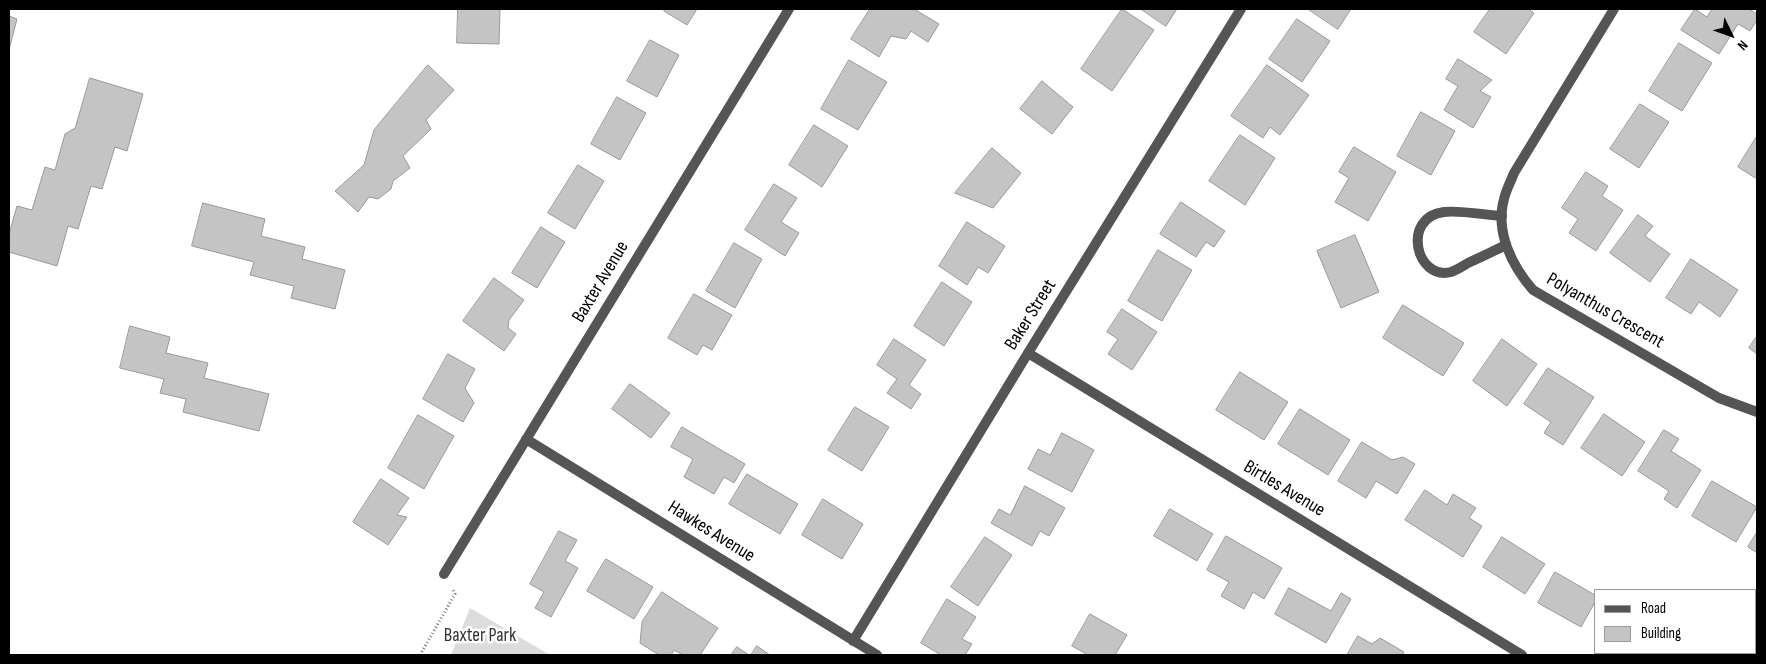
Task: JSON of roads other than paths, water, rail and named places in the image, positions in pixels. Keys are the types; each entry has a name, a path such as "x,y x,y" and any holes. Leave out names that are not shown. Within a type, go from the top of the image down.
{"street":[{"name":"Baxter Avenue","path":"444,574 789,9"},
{"name":"Baker Street","path":"853,641 1028,353 1241,9"},
{"name":"Polyanthus Crescent","path":"1614,9 1514,173 1504,199 1502,216 1502,227 1506,245 1519,274 1533,290 1719,398 1757,412"},
{"path":"1502,216 1444,212 1433,215 1424,223 1418,233 1417,245 1420,256 1428,266 1439,271 1450,272 1506,245"},
{"name":"Birtles Avenue","path":"1028,353 1522,655"},
{"name":"Hawkes Avenue","path":"526,439 877,655"}],"park label":[{"name":"Baxter Park","path":"480,636"}]}
